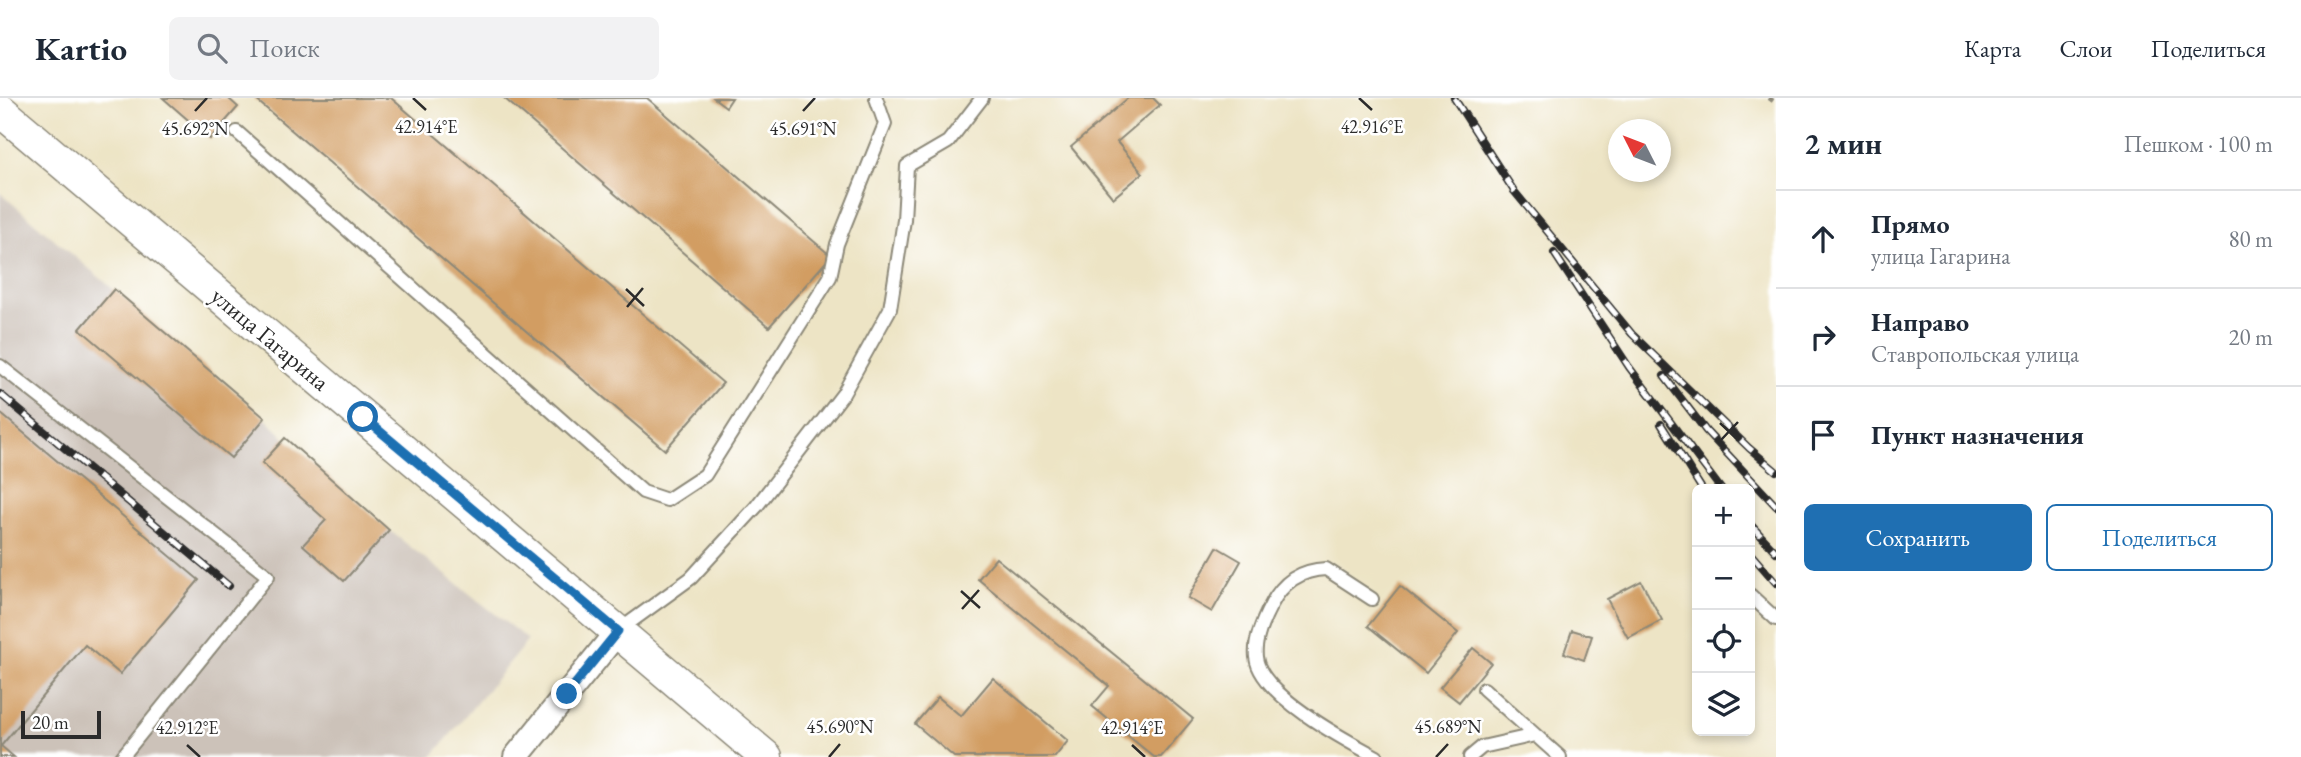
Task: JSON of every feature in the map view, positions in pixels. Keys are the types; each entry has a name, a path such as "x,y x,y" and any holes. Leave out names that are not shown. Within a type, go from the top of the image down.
{"street":[{"name":"улица Гагарина","path":"0,110 766,757"},
{"path":"516,757 618,631"}],"lane":[{"path":"237,132 643,492 667,500 705,475 830,277 837,244 886,124 876,98"},
{"path":"618,631 691,578 756,508 843,394 890,309 904,220 907,166 948,142 982,98"},
{"path":"0,366 268,576 122,757"},
{"path":"1372,598 1325,569 1301,573 1291,579 1272,601 1261,628 1256,655 1264,678 1282,698 1377,757"},
{"path":"1755,600 1776,619"},
{"path":"1484,689 1560,757"},
{"path":"1470,757 1482,747 1535,735"}],"path":[{"path":"1769,98 1776,103"}],"shaded area":[{"path":"0,193 265,418 389,530 528,640 432,757 0,757"}],"building":[{"path":"163,98 228,98 238,107 210,139"},
{"path":"254,98 391,98 723,383 665,450"},
{"path":"504,98 647,98 831,256 769,327"},
{"path":"714,98 732,98 726,107"},
{"path":"1128,98 1153,98 1160,105 1117,142 1143,173 1113,198 1071,147"},
{"path":"114,289 265,418 231,458 80,329"},
{"path":"0,413 199,580 120,674 85,645 1,746 14,757 0,757"},
{"path":"285,438 389,530 344,581 303,545 326,520 262,463"},
{"path":"1217,547 1241,561 1212,612 1188,598"},
{"path":"996,558 1193,719 1161,757 1154,757 1092,706 1109,686 978,579"},
{"path":"1641,581 1662,620 1628,638 1607,599"},
{"path":"1400,586 1458,633 1426,673 1368,626"},
{"path":"1572,630 1592,636 1584,660 1564,653"},
{"path":"1473,648 1491,663 1459,702 1440,687"},
{"path":"993,678 1068,741 1055,757 954,757 915,724 938,697 961,716"}],"railway":[{"path":"1454,98 1514,191 1632,334 1776,471"},
{"path":"1554,253 1629,367 1717,484"},
{"path":"1664,376 1706,431 1776,506"},
{"path":"0,394 229,586"},
{"path":"1661,424 1699,484"},
{"path":"1755,529 1776,552"},
{"path":"1755,559 1776,583"}],"route":[{"path":"363,417 618,631 567,694"}]}
